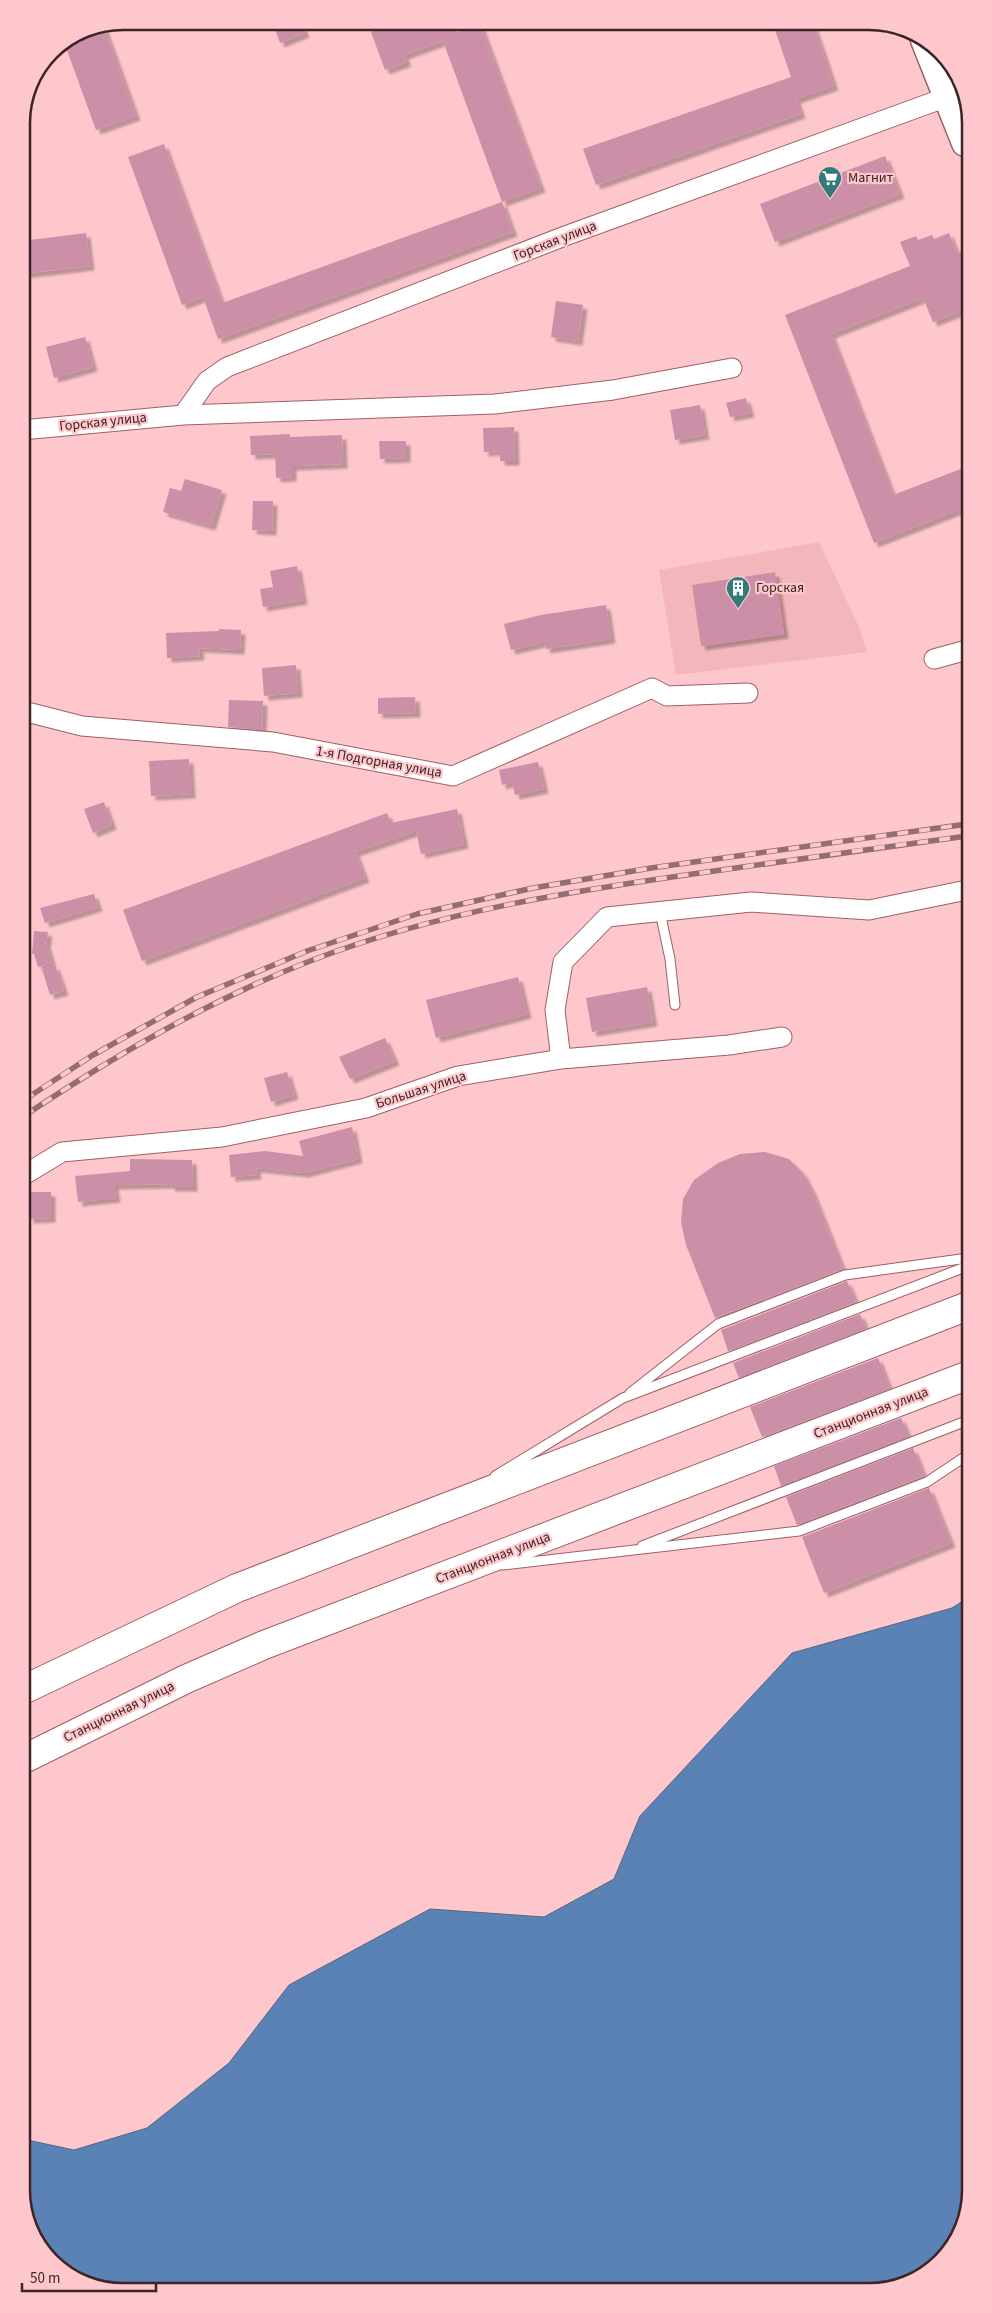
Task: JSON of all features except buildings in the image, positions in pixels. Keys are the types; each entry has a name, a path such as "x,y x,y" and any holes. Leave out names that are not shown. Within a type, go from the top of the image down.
{"main road":[{"path":"30,1687 237,1588 962,1308"},
{"name":"Станционная улица","path":"30,1756 195,1675 264,1646 962,1379"}],"street":[{"path":"929,51 962,135"},
{"name":"Горская улица","path":"183,415 207,381 227,367 572,234 947,97"},
{"name":"Горская улица","path":"30,429 183,415 495,404 613,390 732,368"},
{"path":"934,659 962,651"},
{"name":"1-я Подгорная улица","path":"30,713 82,726 273,742 453,776 652,688 667,696 748,693"},
{"path":"561,1059 555,1010 563,962 607,917 751,902 869,910 962,891"},
{"name":"Большая улица","path":"30,1171 62,1152 222,1137 366,1108 458,1076 561,1059 729,1045 782,1037"}],"lane":[{"path":"660,912 670,959 675,1004"},
{"path":"436,1512 623,1398 718,1324 845,1275 962,1259"},
{"path":"623,1398 962,1268"},
{"path":"630,1551 962,1423"},
{"path":"461,1570 799,1531 927,1482 962,1459"}],"shaded area":[{"path":"819,542 860,629 867,652 676,675 659,570"}],"water":[{"path":"962,1602 962,2196 957,2220 952,2231 939,2251 926,2264 893,2280 869,2283 117,2283 99,2280 77,2271 66,2264 46,2242 35,2220 31,2202 30,2141 74,2150 147,2128 229,2063 289,1985 430,1909 544,1917 614,1879 640,1816 792,1653 952,1608"}],"railway":[{"path":"30,1096 93,1055 197,997 307,951 417,914 533,888 651,868 962,825"},
{"path":"30,1112 127,1051 235,994 310,961 408,929 509,904 612,886 962,837"}],"place":[{"name":"Магнит","path":"830,199"},
{"name":"Горская","path":"738,609"}]}
